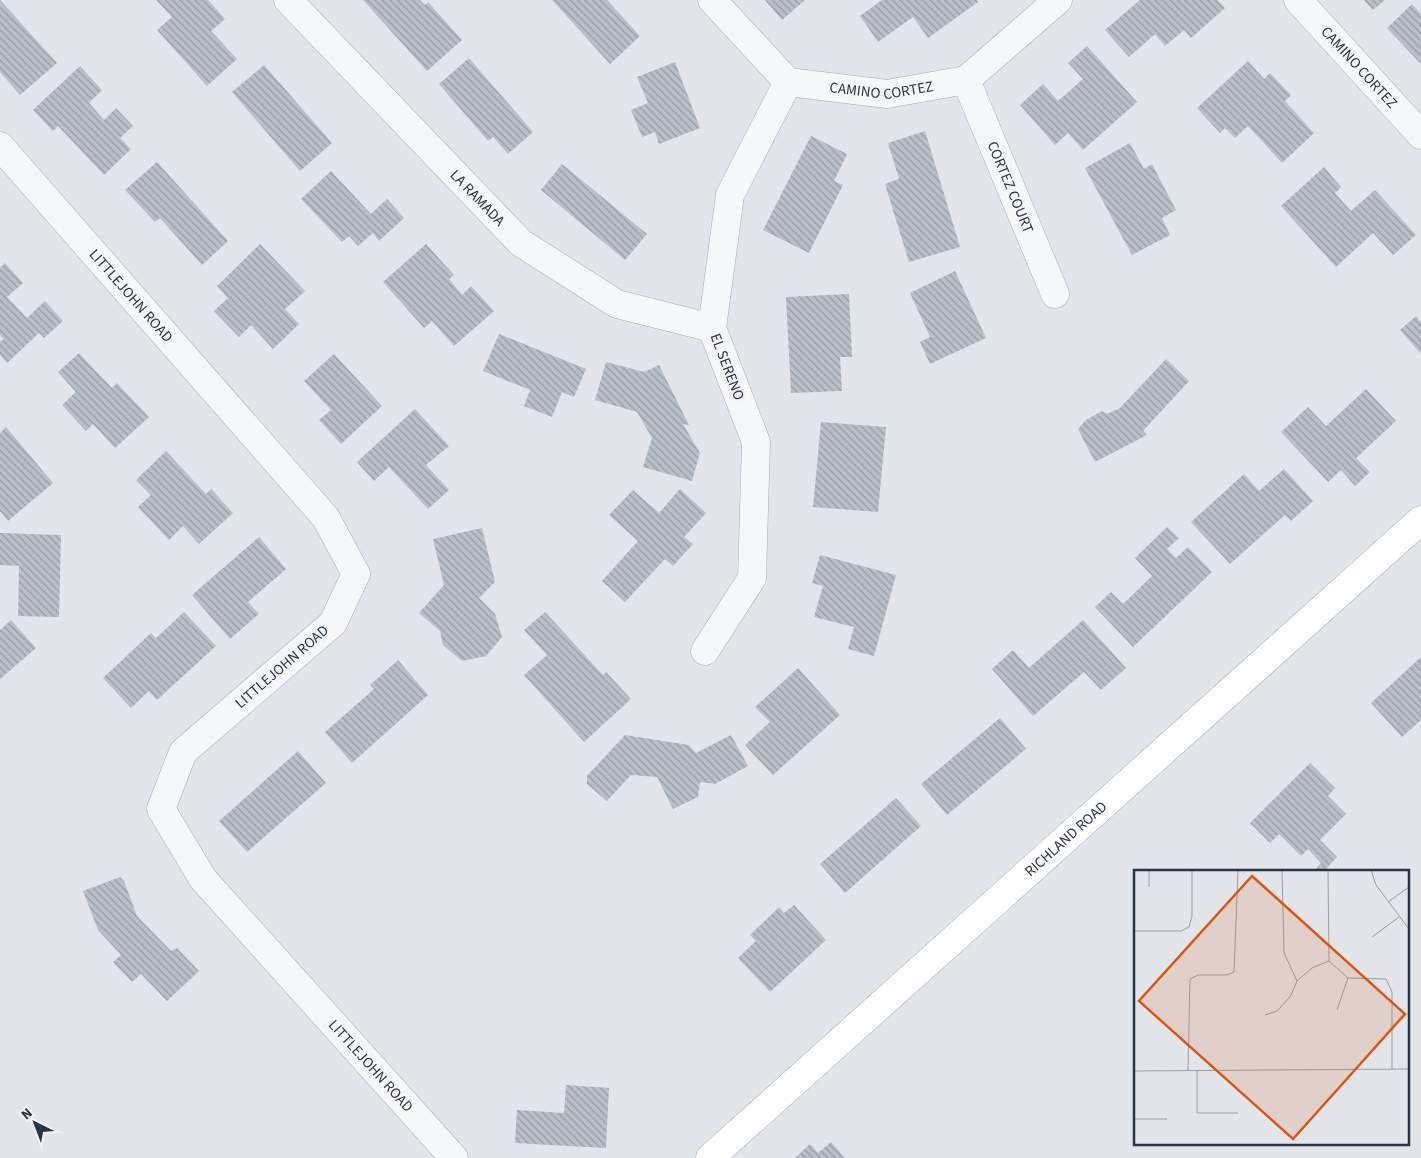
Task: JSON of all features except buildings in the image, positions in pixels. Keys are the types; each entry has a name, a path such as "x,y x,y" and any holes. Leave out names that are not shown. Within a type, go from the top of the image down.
{"street":[{"name":"LA RAMADA","path":"288,0 521,243 617,304 712,328"},
{"path":"712,0 788,82"},
{"path":"966,80 1058,0"},
{"name":"CAMINO CORTEZ","path":"1298,0 1421,135"},
{"name":"CAMINO CORTEZ","path":"788,82 887,94 966,80"},
{"name":"CORTEZ COURT","path":"966,80 1055,294"},
{"name":"EL SERENO","path":"705,651 752,578 756,442 712,328 730,195 788,82"},
{"name":"LITTLEJOHN ROAD","path":"0,146 326,518 356,574 333,623 183,752 161,809 203,879 454,1158"},
{"name":"RICHLAND ROAD","path":"710,1158 1421,520"}]}
